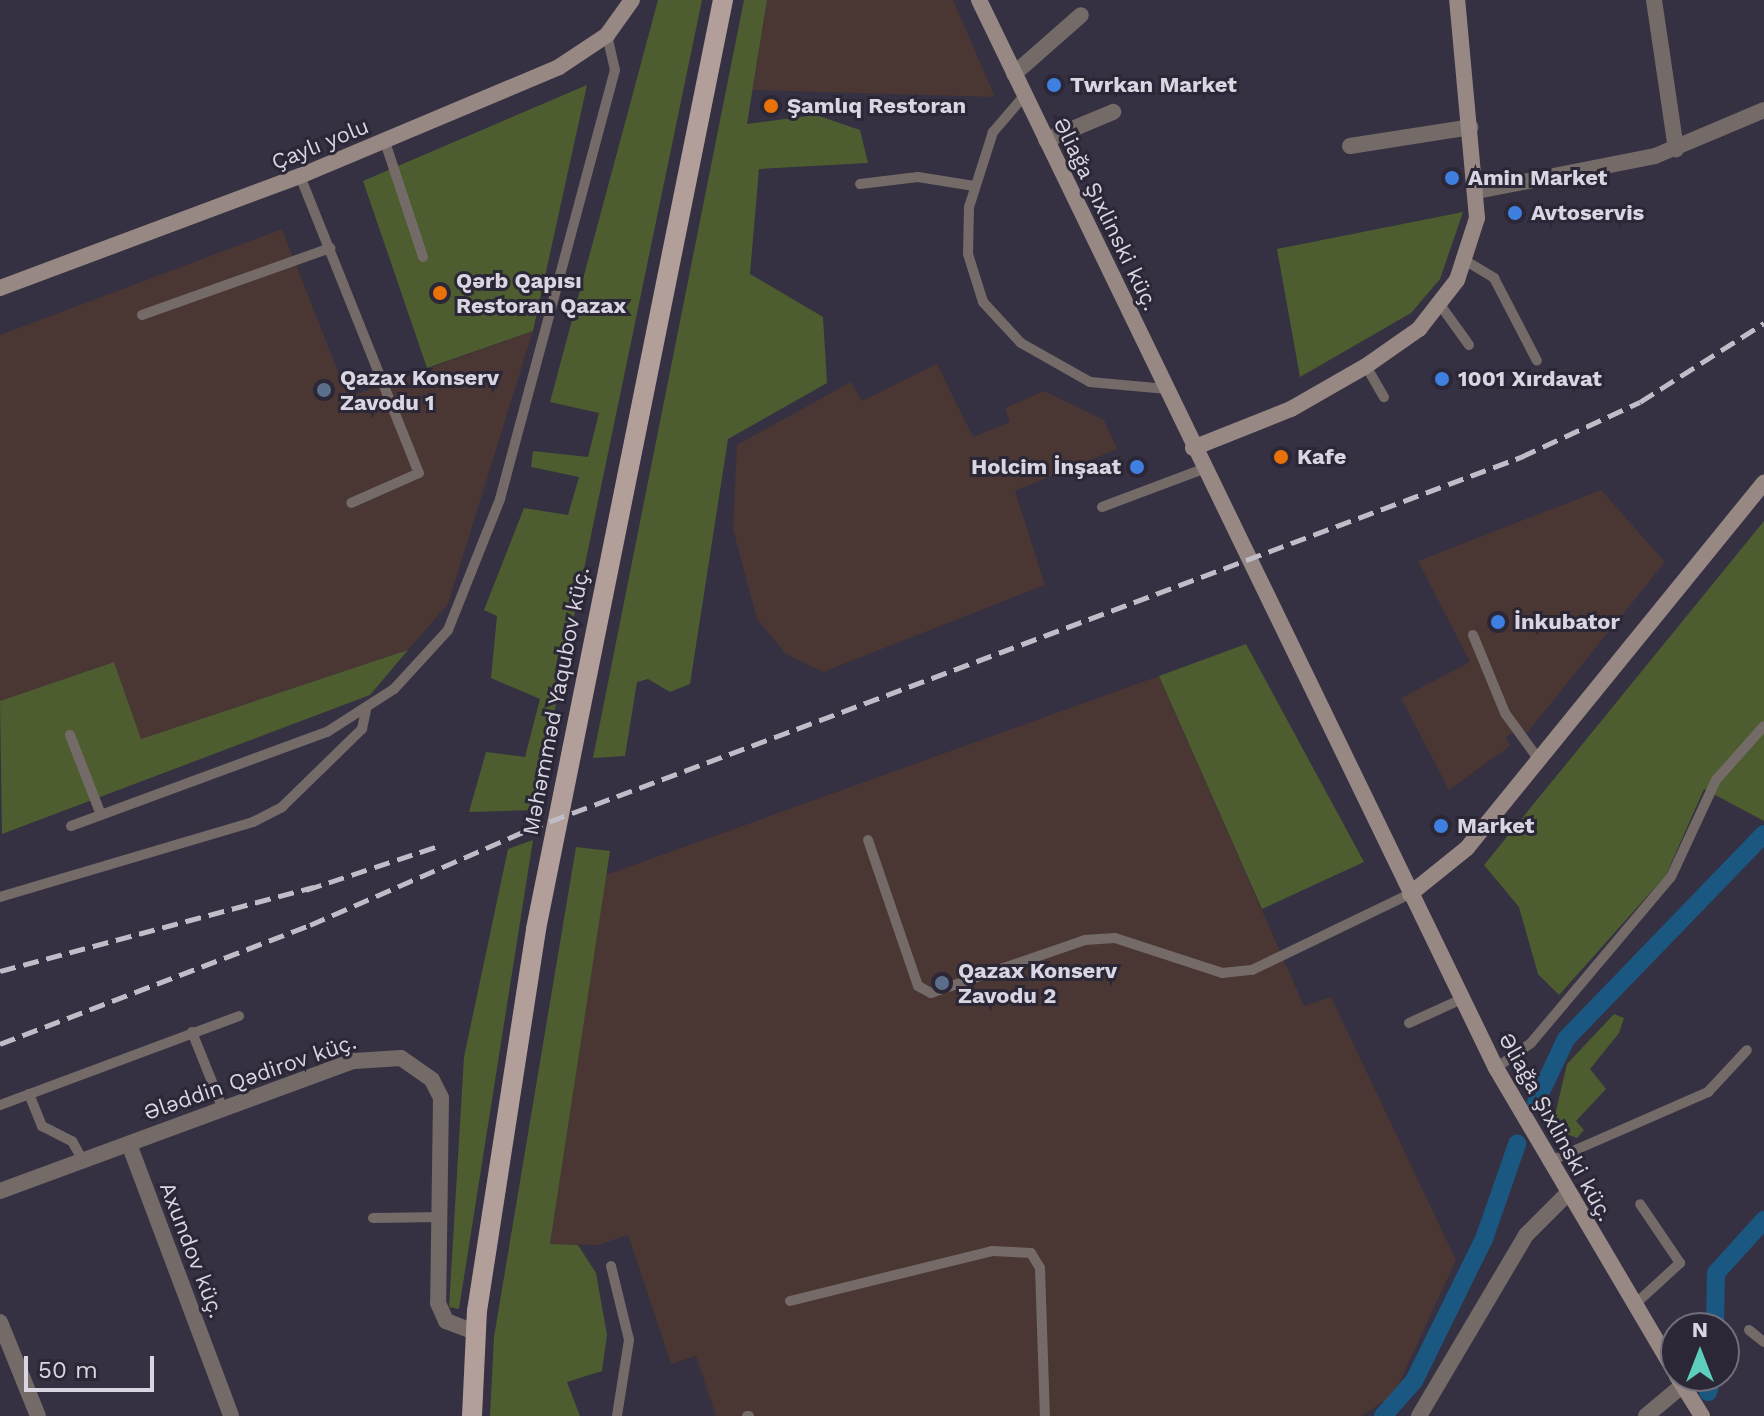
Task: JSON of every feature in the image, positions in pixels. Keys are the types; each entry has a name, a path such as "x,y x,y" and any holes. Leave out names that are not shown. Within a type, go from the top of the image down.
{"main road":[{"name":"Məhəmməd Yaqubov küç.","path":"472,1416 475,1332 554,830 723,0"}],"street":[{"name":"Çaylı yolu","path":"0,288 300,176 559,67 607,35 632,0"},
{"name":"Əliağa Şıxlinski küç.","path":"979,0 1203,469 1496,1068 1548,1162 1660,1348"},
{"path":"1193,448 1291,409 1366,366 1441,306 1466,261 1477,191 1457,0"},
{"path":"1654,0 1676,149"},
{"path":"1014,74 1081,15"},
{"path":"1477,191 1676,149 1764,110"},
{"path":"1046,140 1113,112"},
{"path":"1350,146 1471,127"},
{"path":"1410,894 1467,848 1764,483"},
{"name":"Ələddin Qədirov küç.","path":"0,1191 354,1061 401,1058 432,1080 441,1098 441,1313 475,1332"},
{"name":"Axundov küç.","path":"129,1144 231,1416"},
{"path":"1419,1416 1526,1235 1567,1194"},
{"path":"0,1322 38,1416"},
{"path":"1646,1416 1667,1392"},
{"name":"Əliağa Şıxlinski küç.","path":"1687,1392 1702,1416"}],"lane":[{"path":"71,826 327,732 366,710 448,630 500,499 615,70 607,35"},
{"path":"1024,96 993,132 974,186 968,254 997,323 1090,382 1167,389"},
{"path":"385,142 423,257"},
{"path":"300,176 419,473 351,503"},
{"path":"860,184 918,177 974,186"},
{"path":"142,315 330,248"},
{"path":"1466,261 1494,278 1537,361"},
{"path":"1441,306 1469,345"},
{"path":"1366,366 1384,397"},
{"path":"1102,507 1203,469"},
{"path":"1473,635 1505,713 1539,760"},
{"path":"0,897 253,822 282,807 362,729 366,710"},
{"path":"1496,1068 1531,1043 1671,877 1716,780 1764,726"},
{"path":"70,735 101,815"},
{"path":"868,840 918,986 931,993 1085,940 1115,938 1222,973 1252,970 1410,894"},
{"path":"1409,1023 1462,999"},
{"path":"0,1105 239,1016"},
{"path":"192,1032 223,1109"},
{"path":"1548,1162 1708,1092 1747,1050"},
{"path":"29,1094 42,1126 72,1141 83,1161"},
{"path":"1633,1306 1680,1263 1640,1204"},
{"path":"373,1218 441,1217"},
{"path":"790,1301 992,1251 1031,1253 1040,1268 1045,1416"},
{"path":"611,1266 629,1340 617,1416"},
{"path":"1749,1330 1764,1342"}],"shaded area":[{"path":"767,0 953,0 995,97 753,90"},
{"name":"Qazax Konserv Zavodu 1","path":"282,229 348,397 533,331 448,604 408,650 141,739 114,662 0,701 0,335"},
{"path":"937,364 973,437 1010,422 1005,408 1044,391 1104,420 1117,449 1015,491 1045,585 823,672 786,654 757,619 733,529 737,445 851,382 862,401"},
{"path":"1601,490 1665,562 1527,733 1522,728 1506,737 1510,746 1449,790 1401,698 1470,662 1418,561"},
{"path":"1159,676 1304,1006 1331,997 1456,1260 1394,1394 1362,1416 716,1416 696,1356 671,1364 628,1235 598,1245 550,1244 606,875"}],"green space":[{"path":"658,0 702,0 534,810 469,812 486,752 525,757 540,699 491,678 497,616 484,610 524,508 568,515 579,477 531,467 533,451 588,457 599,413 550,402"},
{"path":"744,0 767,0 747,124 816,115 860,130 868,163 759,169 750,274 823,317 827,383 728,439 690,684 670,692 648,679 637,682 625,756 593,758"},
{"path":"587,85 533,331 427,368 363,181"},
{"path":"1463,212 1440,279 1411,313 1300,377 1277,249"},
{"path":"1764,521 1764,821 1704,789 1666,875 1559,995 1538,974 1519,907 1484,865"},
{"path":"1246,644 1364,862 1262,909 1159,676"},
{"path":"408,650 370,695 2,834 0,701 114,662 141,739"},
{"path":"533,840 459,1309 449,1307 464,1057 508,849"},
{"path":"576,847 610,851 550,1244 578,1245 596,1273 607,1335 602,1371 567,1382 580,1416 490,1416 494,1337"},
{"path":"1614,1014 1624,1018 1619,1033 1590,1069 1606,1089 1576,1121 1584,1130 1577,1138 1552,1128 1567,1064"}],"waterway":[{"path":"1536,1102 1566,1039 1764,834"},
{"path":"1383,1416 1414,1381 1484,1239 1517,1144"},
{"path":"1715,1312 1716,1273 1764,1220"}],"railway":[{"path":"0,1044 310,925 527,830 1521,457 1640,402 1764,323"},
{"path":"306,890 438,846"},
{"path":"0,971 314,887"}],"place":[{"name":"Twrkan Market","path":"1054,85"},
{"name":"Şamlıq Restoran","path":"771,106"},
{"name":"Amin Market","path":"1452,178"},
{"name":"Avtoservis","path":"1515,213"},
{"name":"Qərb Qapısı Restoran Qazax","path":"440,293"},
{"name":"1001 Xırdavat","path":"1442,379"},
{"name":"Qazax Konserv Zavodu 1","path":"324,390"},
{"name":"Kafe","path":"1281,457"},
{"name":"Holcim İnşaat","path":"1137,467"},
{"name":"İnkubator","path":"1498,622"},
{"name":"Market","path":"1441,826"},
{"name":"Qazax Konserv Zavodu 2","path":"942,983"}]}
